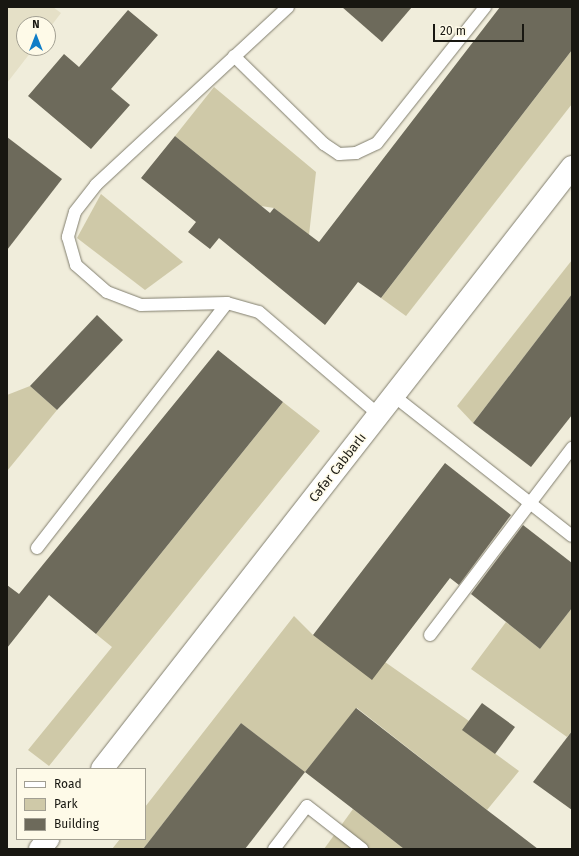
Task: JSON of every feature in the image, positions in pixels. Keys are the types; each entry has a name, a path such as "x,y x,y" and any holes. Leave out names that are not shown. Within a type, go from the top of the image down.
{"street":[{"name":"Cəfər Cabbarlı","path":"103,768 572,166"},
{"path":"40,849 47,840"}],"lane":[{"path":"288,7 96,185 74,212 68,237 76,265 107,292 141,305 227,303 259,312 379,415"},
{"path":"234,56 324,144 339,154 356,153 377,143 485,7"},
{"path":"37,548 227,303"},
{"path":"394,396 572,536"},
{"path":"430,635 529,502 572,448"},
{"path":"274,849 307,806 362,849"}],"shaded area":[{"path":"7,7 53,7 61,13 56,20 56,16 16,16 16,56 28,56 7,83"}],"green space":[{"path":"572,50 572,104 406,316 381,298"},
{"path":"214,87 316,172 309,235 274,208 261,206 175,136"},
{"path":"101,194 183,262 145,290 77,238"},
{"path":"572,260 572,294 473,423 457,406"},
{"path":"30,386 57,410 7,471 7,395"},
{"path":"283,402 320,431 49,766 28,750 112,647 96,634"},
{"path":"572,608 572,731 567,737 471,669 506,622 540,649"},
{"path":"294,616 313,635 385,662 469,721 463,730 519,771 487,810 357,708 305,772 241,723 143,849 112,849 119,840 146,840 146,806"},
{"path":"353,809 404,849 324,849"}],"building":[{"path":"342,7 412,7 382,42"},
{"path":"500,7 572,7 572,50 381,298 358,282 325,325 219,238 210,249 188,232 196,222 141,178 175,136 270,213 274,208 319,242"},
{"path":"128,10 158,35 111,89 130,105 91,149 28,96 64,54 79,67"},
{"path":"7,137 62,179 7,250"},
{"path":"572,294 572,415 531,467 473,423"},
{"path":"97,315 123,340 57,410 30,386"},
{"path":"218,350 283,402 96,634 49,595 7,648 7,585 19,594"},
{"path":"445,463 511,515 459,585 450,578 372,680 313,635"},
{"path":"523,525 572,563 572,608 540,649 471,594"},
{"path":"482,703 515,727 495,754 462,730"},
{"path":"356,708 538,849 404,849 305,772"},
{"path":"241,723 305,772 245,849 143,849"},
{"path":"572,731 572,810 533,782"}]}
